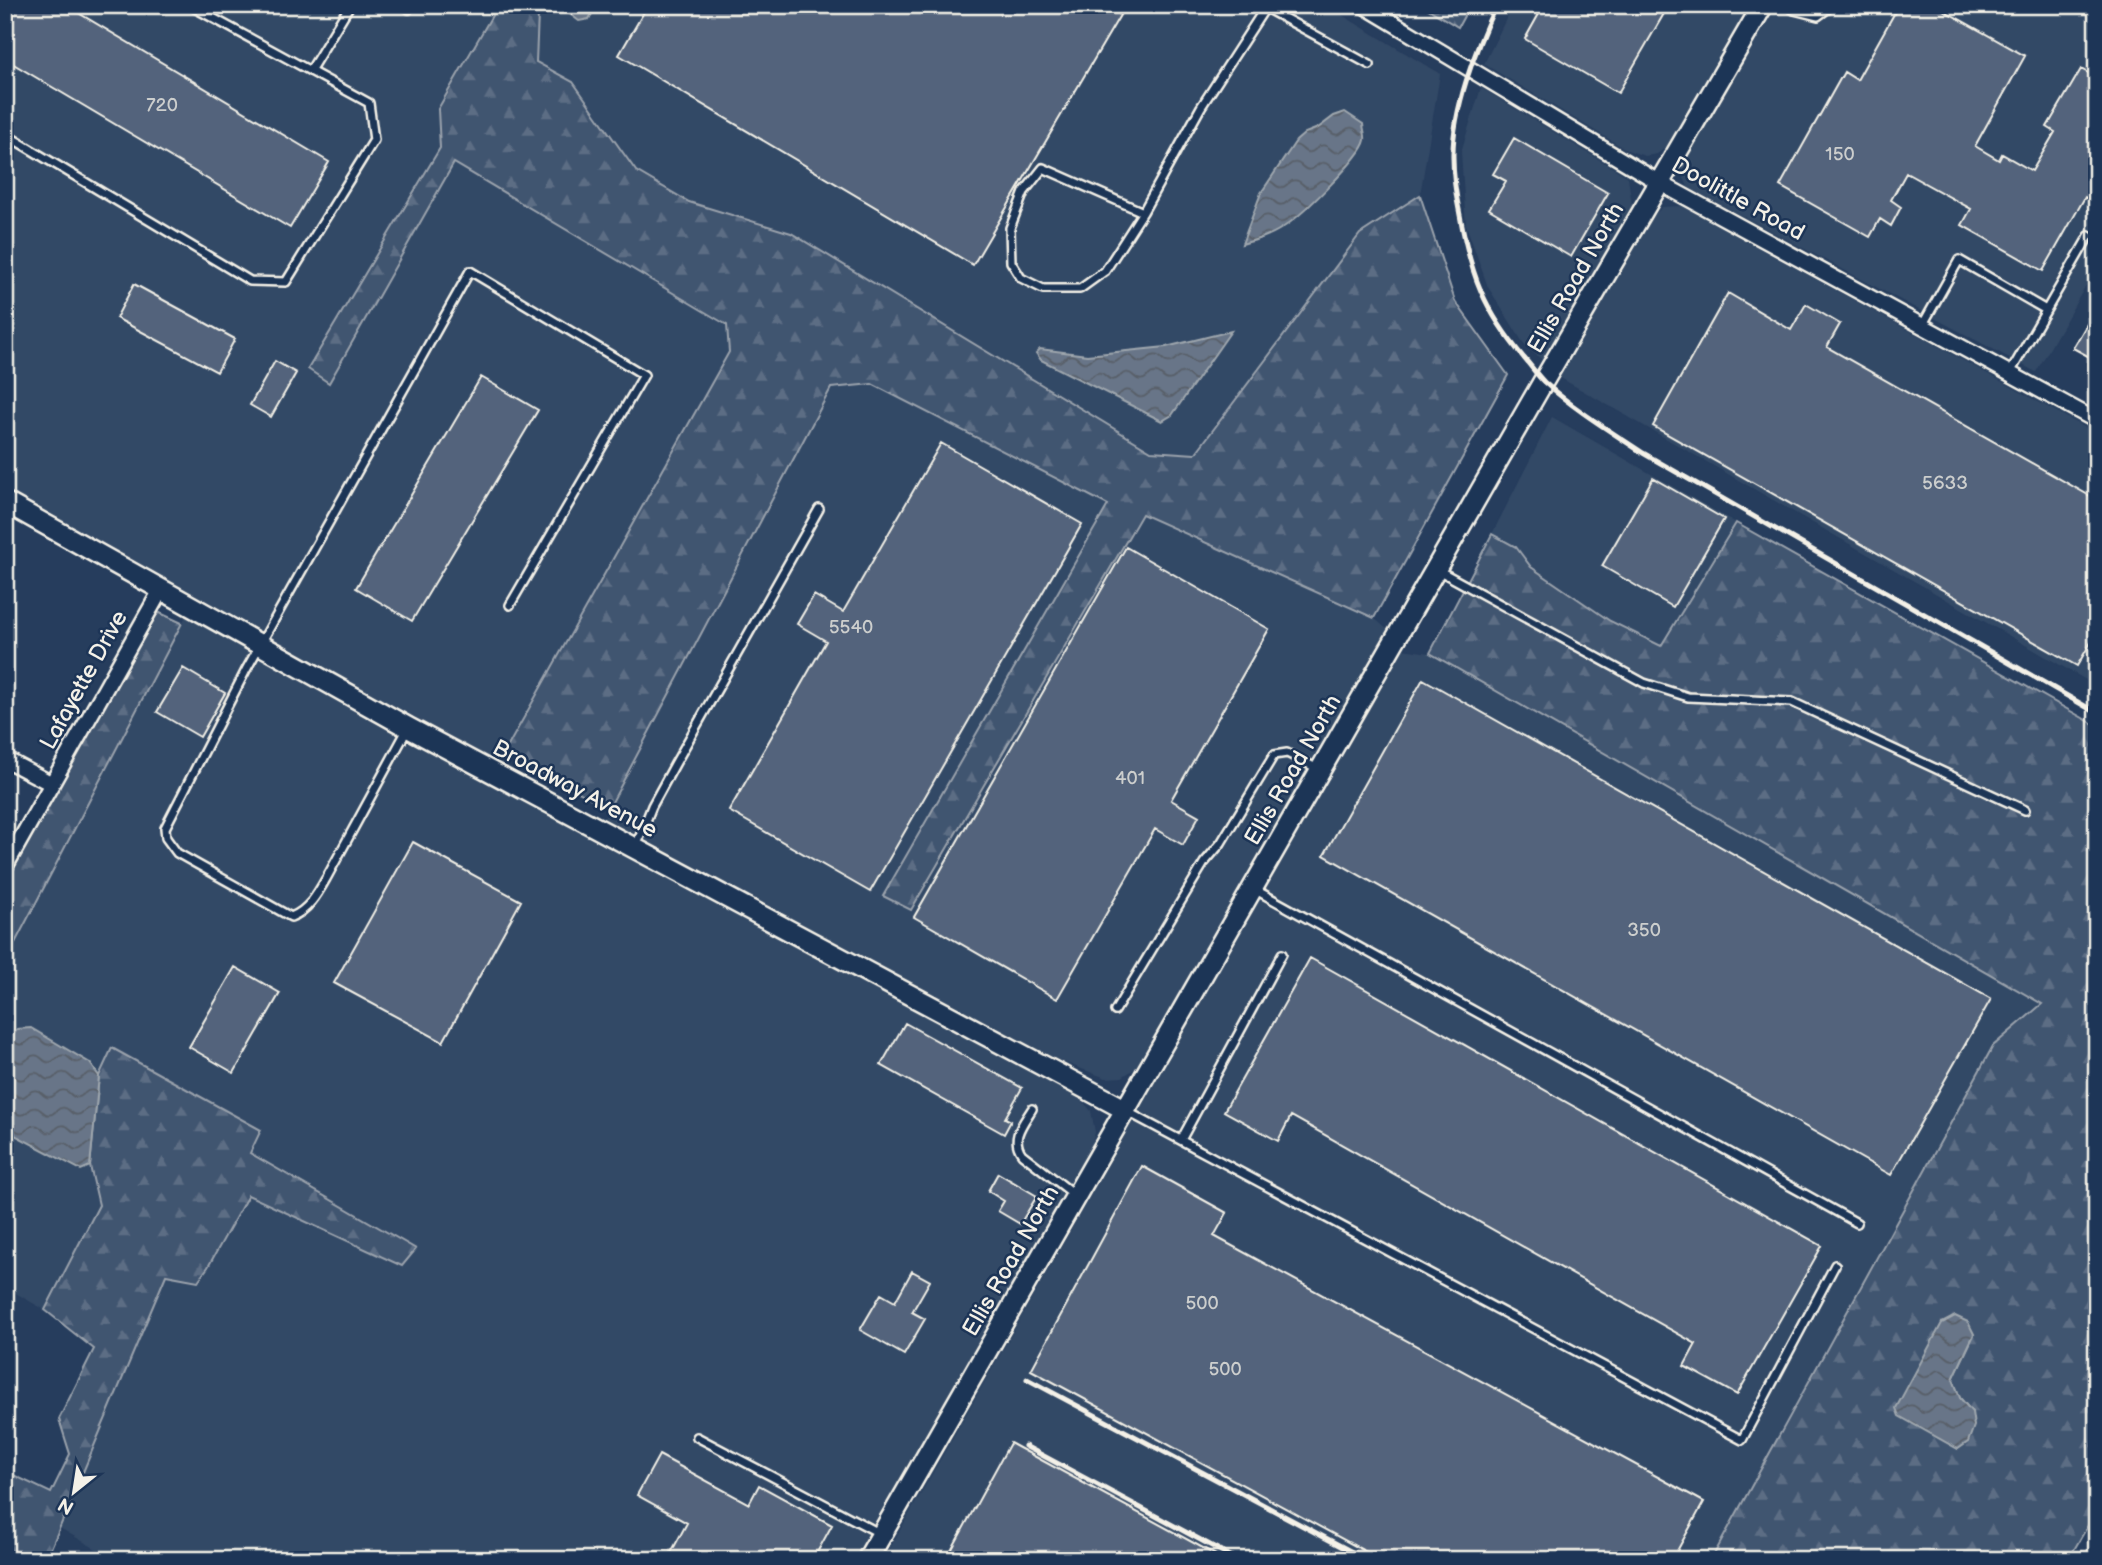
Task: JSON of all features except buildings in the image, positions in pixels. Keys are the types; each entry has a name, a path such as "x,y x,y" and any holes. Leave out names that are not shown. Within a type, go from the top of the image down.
{"street":[{"name":"Doolittle Road","path":"1363,5 1661,183 2097,421"},
{"name":"Ellis Road North","path":"867,1560 1763,5"},
{"name":"Broadway Avenue","path":"5,502 409,728 1126,1110"},
{"name":"Lafayette Drive","path":"5,866 162,588"},
{"path":"5,759 52,783"}],"lane":[{"path":"5,134 250,281 286,282 374,140 369,103 189,5"},
{"path":"310,71 350,5"},
{"path":"403,5 409,9 411,5"},
{"path":"1786,5 1794,10 1818,16 1833,5"},
{"path":"1143,212 1043,168 1024,192 1010,228 1011,262 1021,278 1043,289 1080,289 1105,271 1143,212 1201,107 1264,6 1370,65"},
{"path":"2010,373 2089,236"},
{"path":"1922,326 1959,260 2046,310"},
{"path":"409,728 314,899 300,914 291,917 177,853 166,838 165,828 246,670 470,271 644,375 510,605"},
{"path":"634,850 652,806 819,509"},
{"path":"1436,569 1644,682 1688,697 1792,702 2025,810"},
{"path":"1115,1011 1204,863 1221,843 1274,755 1287,753 1321,770"},
{"path":"1253,888 1857,1223"},
{"path":"1181,1140 1282,954"},
{"path":"1032,1109 1017,1133 1016,1146 1022,1154 1076,1197"},
{"path":"1126,1110 1742,1440 1835,1265"},
{"path":"697,1437 882,1534"}],"shaded area":[{"path":"5,5 498,5 438,109 440,148 308,369 329,382 454,163 727,325 729,352 504,753 495,761 5,493"},
{"path":"543,5 565,5 567,12 589,18 597,5 1325,5 1440,74 1420,195 1360,234 1195,454 1151,451 791,233 689,202 636,171 573,82 536,62 538,14","holes":["1334,116 1365,140 1359,152 1309,207 1259,240 1242,243 1305,133 1318,128","1231,332 1172,415 1040,349 1087,355 1166,347"]},
{"path":"1513,5 1751,5 1670,144 1657,154 1645,156 1627,150 1484,64"},
{"path":"1775,5 2097,5 2097,266 2036,372 1688,187 1683,176 1683,165"},
{"path":"1481,88 1628,177 1632,206 1544,361 1526,347 1488,287 1466,225 1461,152"},
{"path":"1682,206 2097,434 2097,663 2088,681 1559,377 1649,221 1662,207"},
{"path":"871,384 1108,505 883,896 910,909 1142,514 1374,618 1389,631 1142,1064 1122,1077 1106,1078 1039,1053 604,819 831,388"},
{"path":"1552,417 1736,523 1661,646 1610,622 1531,567 1516,547 1492,534"},
{"path":"188,612 576,828 1080,1098 1091,1111 1095,1132 1092,1145 856,1560 115,1560 60,1528 167,1275 198,1281 248,1194 402,1266 415,1249 250,1153 261,1129 113,1048 99,1076 90,1063 17,1029 5,1044 5,962"},
{"path":"1402,649 1430,653 2043,1004 1993,1046 1711,1560 883,1560"},
{"path":"5,1130 81,1170 90,1166 99,1205 45,1310 5,1287"}],"green space":[{"path":"498,5 543,5 538,14 536,62 573,82 636,171 689,202 791,233 1151,451 1195,454 1360,234 1420,195 1455,301 1508,375 1374,618 1142,514 911,910 883,896 1108,505 872,384 831,388 609,808 504,753 729,352 727,325 454,163 329,383 308,369 440,148 438,109"},
{"path":"1422,5 1470,5 1458,27"},
{"path":"1736,523 2097,726 2097,1510 2068,1560 1711,1560 1993,1046 2042,1004 1430,653 1492,534 1516,547 1531,567 1610,621 1661,646","holes":["1942,1323 1974,1335 1953,1379 1960,1398 1972,1412 1958,1449"]},
{"path":"160,613 182,623 5,962 5,884 150,619"},
{"path":"112,1048 261,1130 250,1153 416,1249 402,1266 248,1195 198,1281 166,1275 46,1560 5,1560 5,1471 51,1493 70,1454 59,1419 94,1349 45,1310 99,1205 90,1166 99,1076"}],"water":[{"path":"565,5 597,5 589,19 579,21 567,12"},
{"path":"1345,112 1363,124 1365,134 1365,140 1353,160 1329,187 1290,222 1273,233 1242,244 1261,193 1296,141 1305,133"},
{"path":"1231,331 1172,415 1162,421 1041,360 1036,353 1040,349 1087,355 1166,347"},
{"path":"31,1028 90,1063 99,1076 90,1166 81,1170 5,1130 5,1044 17,1029"},
{"path":"1955,1316 1968,1322 1974,1334 1953,1379 1960,1398 1972,1412 1974,1426 1968,1442 1958,1449 1899,1416 1896,1408 1942,1323"}],"railway":[{"path":"1496,5 1473,59 1456,120 1454,179 1464,237 1481,291 1510,341 1544,382 1580,411 1643,453 2097,713"},
{"path":"1027,1379 1367,1560"},
{"path":"1025,1446 1238,1560"},
{"path":"2094,1560 2097,1555"}]}
